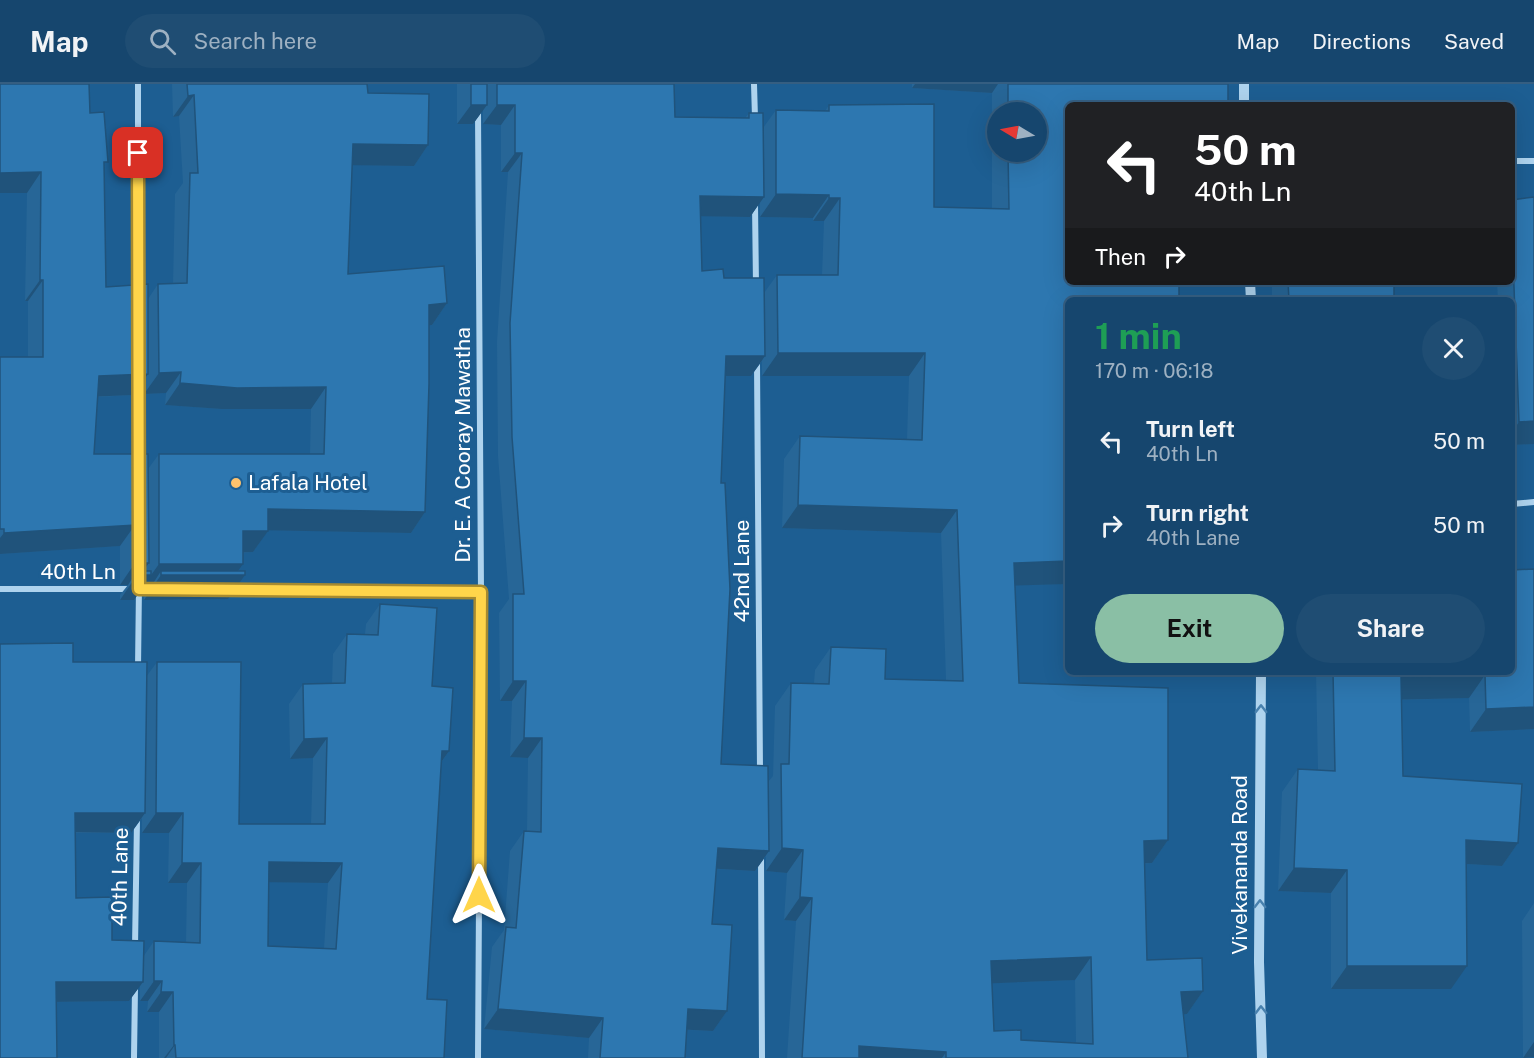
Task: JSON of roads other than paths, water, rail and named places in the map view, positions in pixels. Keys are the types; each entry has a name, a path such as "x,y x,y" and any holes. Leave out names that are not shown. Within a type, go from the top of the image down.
{"street":[{"path":"138,84 138,295"},
{"path":"754,84 755,120"},
{"path":"1244,84 1244,102"},
{"name":"Dr. E. A Cooray Mawatha","path":"478,108 481,592 478,1058"},
{"path":"1515,161 1534,161"},
{"path":"755,191 756,298"},
{"name":"42nd Lane","path":"757,357 760,785"},
{"path":"138,377 138,471"},
{"path":"1515,504 1534,502"},
{"path":"138,671 139,577"},
{"name":"40th Ln","path":"0,589 162,589"},
{"path":"221,589 481,592"},
{"name":"Vivekananda Road","path":"1261,675 1259,962 1262,1058"},
{"name":"40th Lane","path":"135,952 137,812"},
{"path":"761,856 762,1058"},
{"path":"134,1058 135,976"}],"place":[{"name":"Lafala Hotel","path":"236,483"}]}
